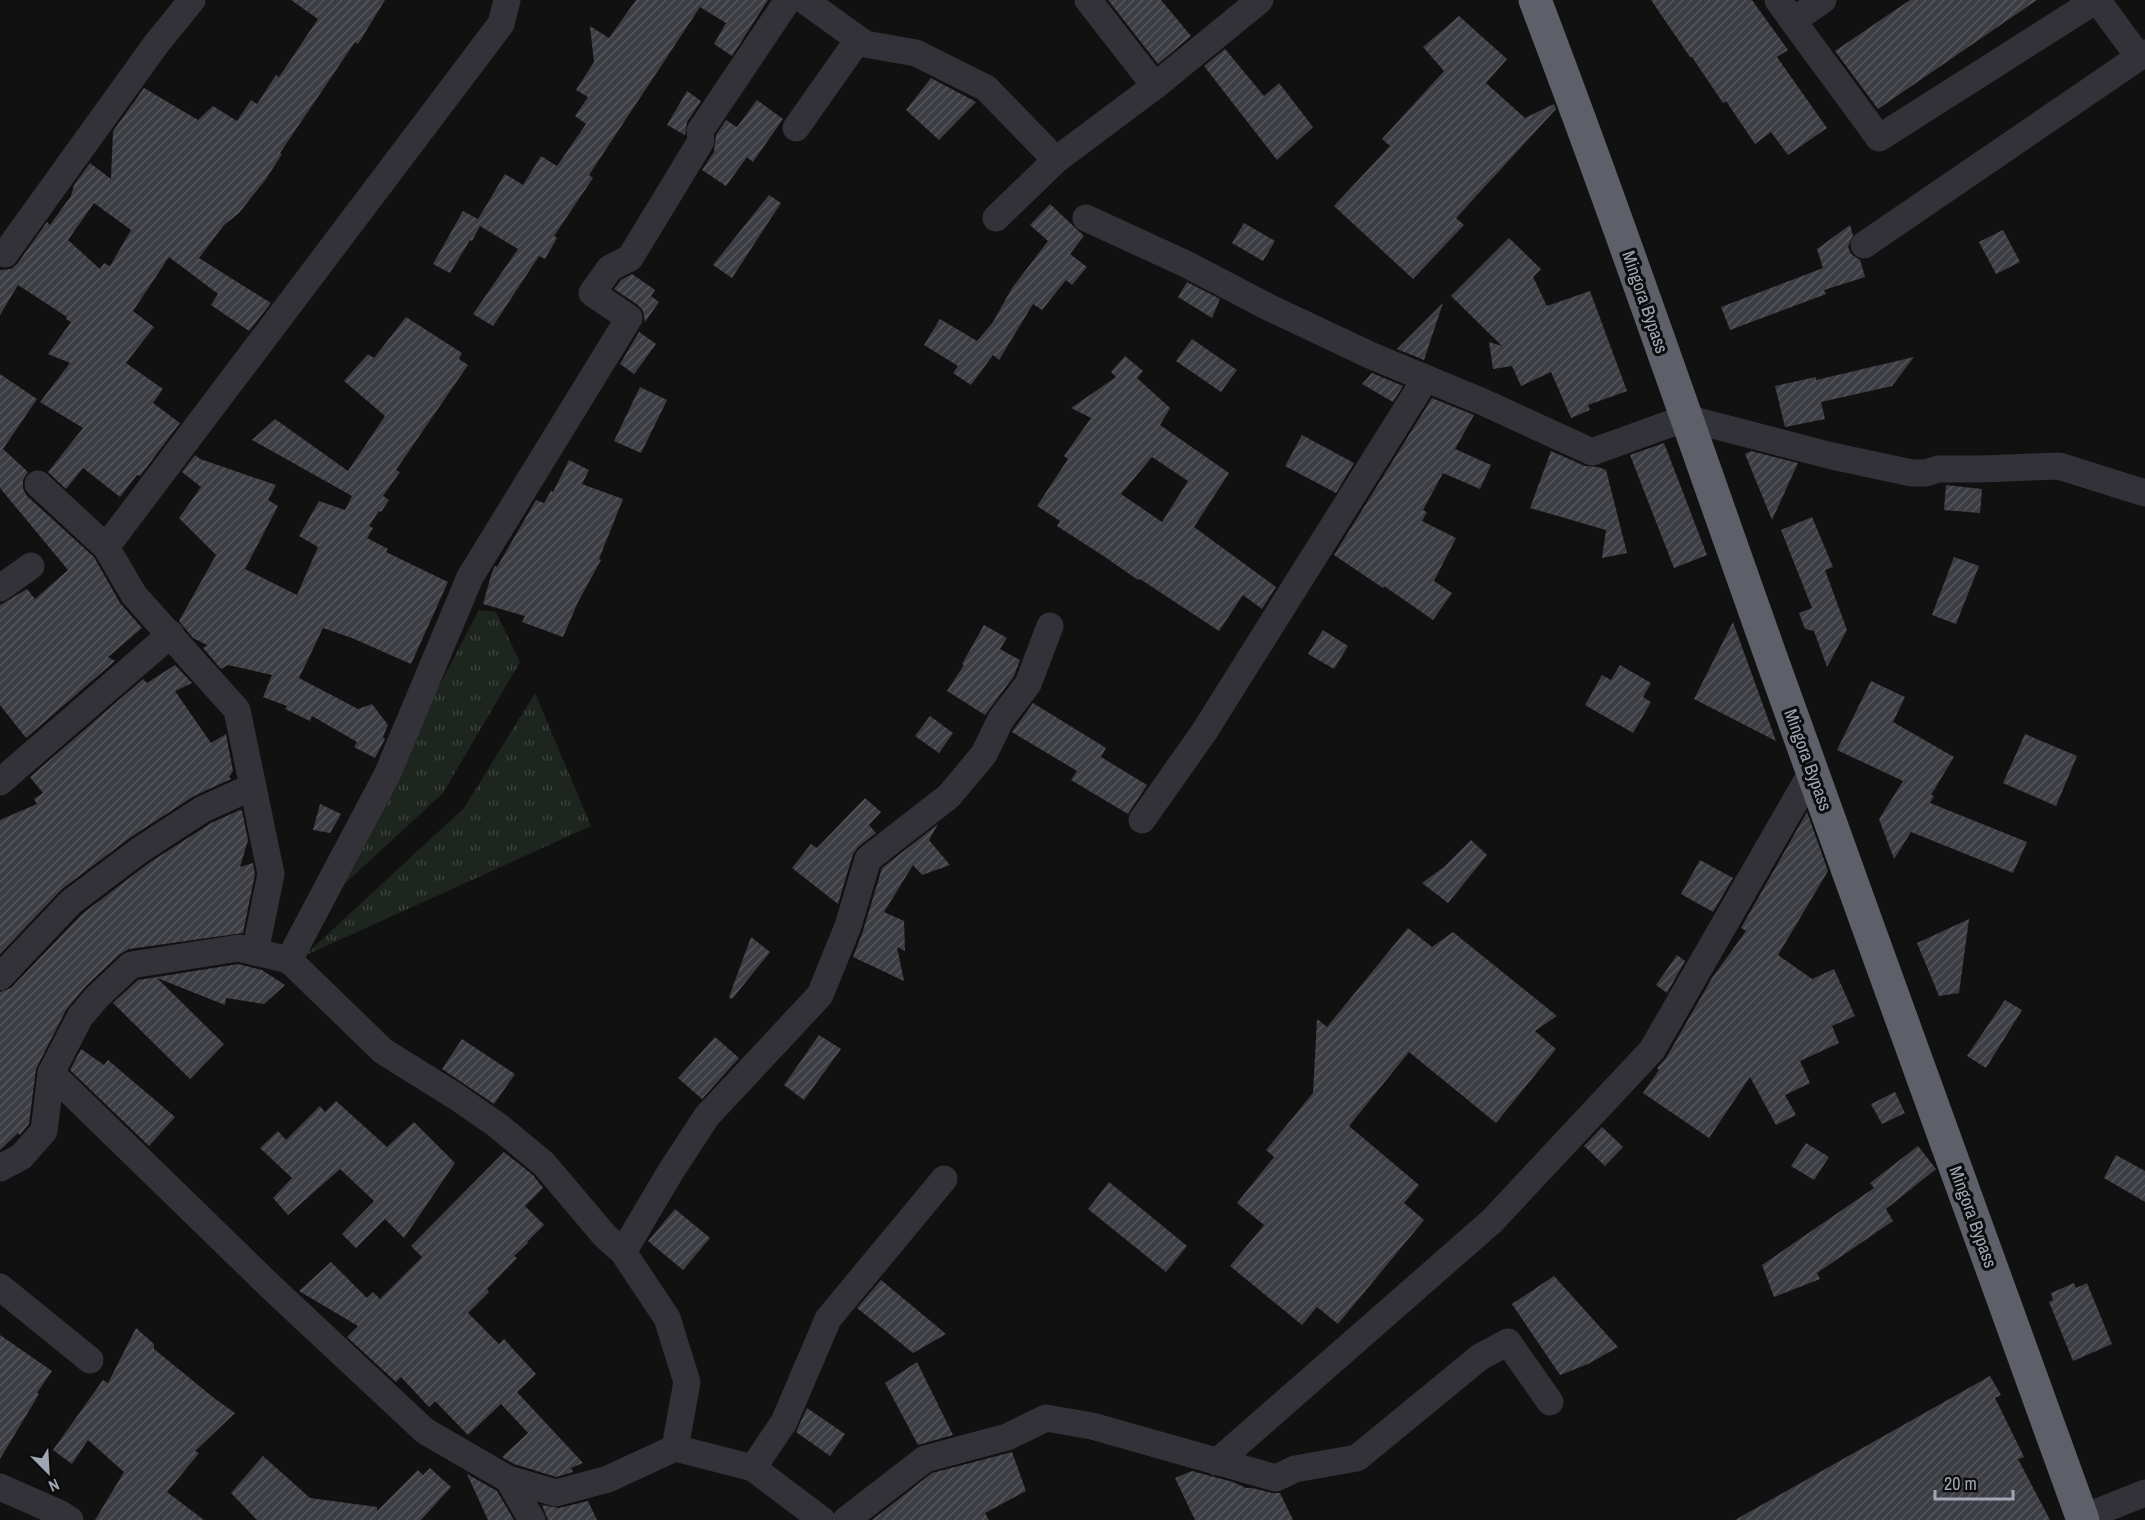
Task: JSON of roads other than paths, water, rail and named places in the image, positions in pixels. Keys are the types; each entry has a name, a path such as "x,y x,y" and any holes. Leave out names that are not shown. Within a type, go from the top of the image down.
{"highway":[{"name":"Mingora Bypass","path":"1535,0 1600,171 1812,772 2082,1519"}],"street":[{"path":"5,254 157,43 192,0"},
{"path":"106,547 501,24 507,0"},
{"path":"289,960 387,775 470,577 629,318 592,293 610,268 630,258 701,141 700,131 788,0"},
{"path":"804,0 865,44 916,53 986,88 1056,160"},
{"path":"1088,0 1155,86"},
{"path":"996,218 1056,160 1155,86 1260,0"},
{"path":"1823,0 1785,10 1879,138 2096,0 2142,55 1864,245"},
{"path":"796,128 858,40"},
{"path":"1086,218 1186,264 1361,351 1592,452 1686,418 1832,456 1912,473 1926,473 1938,469 2059,466 2145,493"},
{"path":"1142,820 1204,732 1426,378"},
{"path":"38,484 106,547 134,595 237,710 271,874 255,952"},
{"path":"0,588 31,566"},
{"path":"623,1251 671,1171 708,1116 820,995 848,926 868,859 949,796 984,754 1001,719 1028,684 1050,626"},
{"path":"0,782 171,634"},
{"path":"1217,1462 1492,1221 1652,1050 1812,772"},
{"path":"0,977 71,902 140,850 203,809 252,787"},
{"path":"0,1168 21,1157 44,1131 51,1073 80,1017 97,997 131,965 239,948 289,960 383,1052 464,1102 497,1125 544,1164 605,1236 623,1251 667,1318 687,1382 675,1448"},
{"path":"51,1073 271,1287 425,1431 508,1479 556,1493 608,1479 675,1448 753,1468 822,1520"},
{"path":"753,1468 784,1422 828,1320 945,1179"},
{"path":"0,1287 90,1360"},
{"path":"846,1520 925,1459 1007,1437 1046,1418 1092,1426 1276,1478 1294,1469 1357,1458 1480,1357 1508,1342 1550,1402"},
{"path":"508,1479 532,1520"},
{"path":"0,1487 70,1520"},
{"path":"2082,1519 2145,1493"}]}
